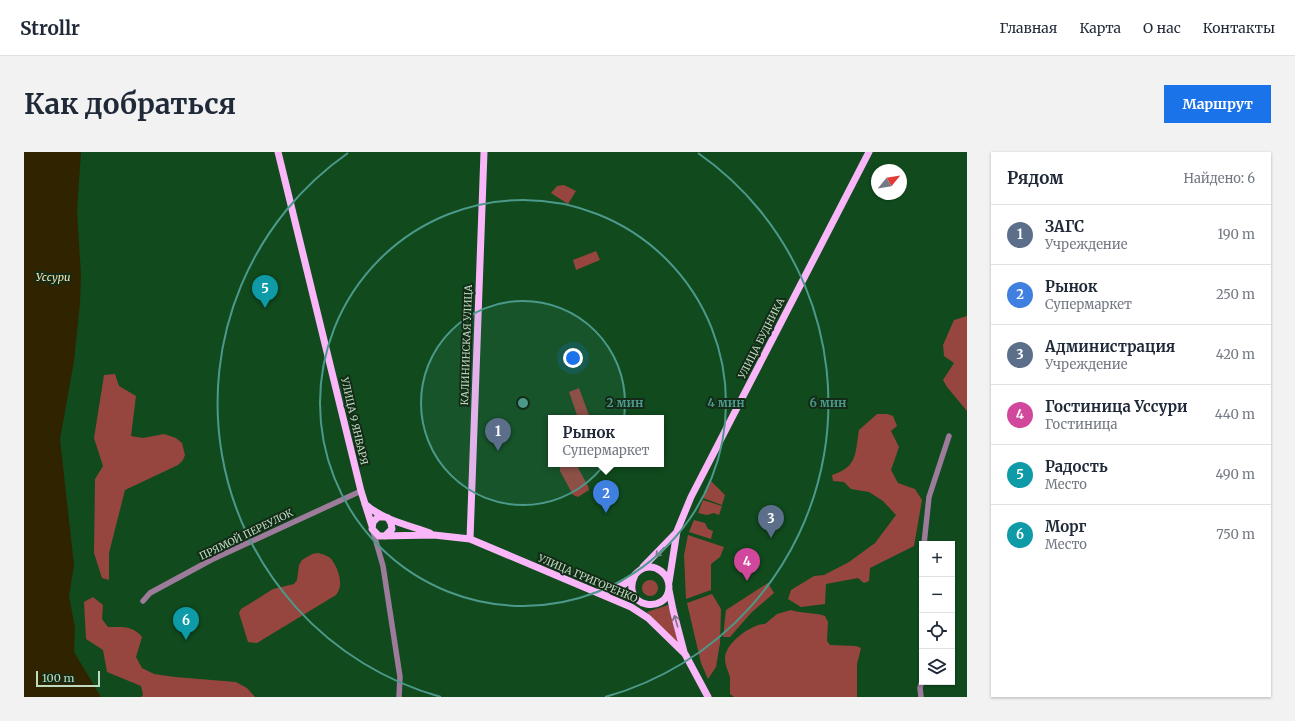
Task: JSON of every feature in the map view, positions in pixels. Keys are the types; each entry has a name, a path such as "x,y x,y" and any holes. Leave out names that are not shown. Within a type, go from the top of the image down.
{"main road":[{"name":"УЛИЦА 9 ЯНВАРЯ","path":"278,152 361,491 372,529"},
{"name":"КАЛИНИНСКАЯ УЛИЦА","path":"470,539 484,152"},
{"name":"УЛИЦА БУДНИКА","path":"685,654 672,610 669,585 677,531 691,497 869,152"},
{"path":"365,504 386,518 434,535"},
{"path":"386,518 375,519 372,529 379,536 434,535"},
{"path":"386,518 391,523 392,529 386,536"},
{"path":"598,592 605,592 616,588 638,572 658,553 677,531"},
{"name":"УЛИЦА ГРИГОРЕНКО","path":"434,535 470,539 628,605 648,618 685,654 708,697"},
{"path":"628,605 640,602 646,604 658,603 663,600 669,585 663,572 657,568 651,567 638,572 632,580 632,592 640,602 648,618"}],"street":[{"path":"924,541 929,497 949,436"},
{"name":"ПРЯМОЙ ПЕРЕУЛОК","path":"142,601 150,593 211,560 361,491"},
{"name":"УЛИЦА 9 ЯНВАРЯ","path":"372,529 380,552 400,677 399,697"},
{"path":"380,552 382,540 386,536"},
{"path":"921,685 921,697"}],"shaded area":[{"path":"564,185 576,191 568,204 551,193 557,186"},
{"path":"596,251 600,260 576,270 573,260"},
{"path":"967,316 967,411 943,380 954,363 944,356 943,345 954,320"},
{"path":"115,374 119,386 136,396 131,436 143,438 164,434 176,438 182,443 185,455 183,460 178,465 125,490 109,553 109,580 102,578 94,553 95,479 103,466 94,438 104,375"},
{"path":"579,388 589,415 577,415 569,392"},
{"path":"877,414 887,414 893,416 897,426 891,431 899,447 891,470 898,483 915,489 922,500 914,546 870,568 869,581 864,583 858,578 826,584 825,604 801,607 788,599 791,590 814,576 824,575 849,562 875,543 896,515 883,501 869,492 851,489 844,482 833,481 832,475 847,468 854,458 859,430"},
{"path":"560,467 578,467 589,490 578,497 573,495 560,471"},
{"path":"711,481 725,495 722,505 703,498"},
{"path":"703,500 722,506 719,515 714,513 707,515 698,513"},
{"path":"694,520 705,523 708,529 713,531 711,539 689,532"},
{"path":"688,535 724,547 720,557 711,564 711,590 686,599 684,555"},
{"path":"318,553 329,557 337,568 340,578 340,587 336,595 257,643 248,642 239,613 241,609 273,589 294,584 297,580 299,565 302,560 312,554"},
{"path":"647,580 653,580 658,585 656,594 653,596 647,596 642,591 642,585"},
{"path":"768,583 774,593 751,613 730,637 723,637 726,610"},
{"path":"712,594 721,609 720,643 716,667 708,679 701,663 687,603"},
{"path":"93,597 103,605 102,619 108,627 122,627 135,630 142,637 136,657 142,668 154,674 236,682 247,688 255,697 141,697 143,695 141,686 107,672 103,650 86,639 84,602"},
{"path":"668,605 679,645 647,612"},
{"path":"791,610 825,616 828,622 827,641 830,645 856,646 861,648 857,664 857,697 734,697 730,694 730,678 725,659 729,647 746,631 753,627 765,624 777,614"}],"water":[{"name":"Уссури","path":"24,152 81,152 77,211 81,275 80,303 74,361 60,439 74,565 69,596 75,628 74,652 101,697 24,697"}],"place":[{"name":"Радость","path":"265,308"},
{"name":"ЗАГС","path":"498,451"},
{"name":"Рынок","path":"606,513"},
{"name":"Администрация","path":"771,538"},
{"name":"Гостиница Уссури","path":"747,581"},
{"name":"Морг","path":"186,640"}]}
